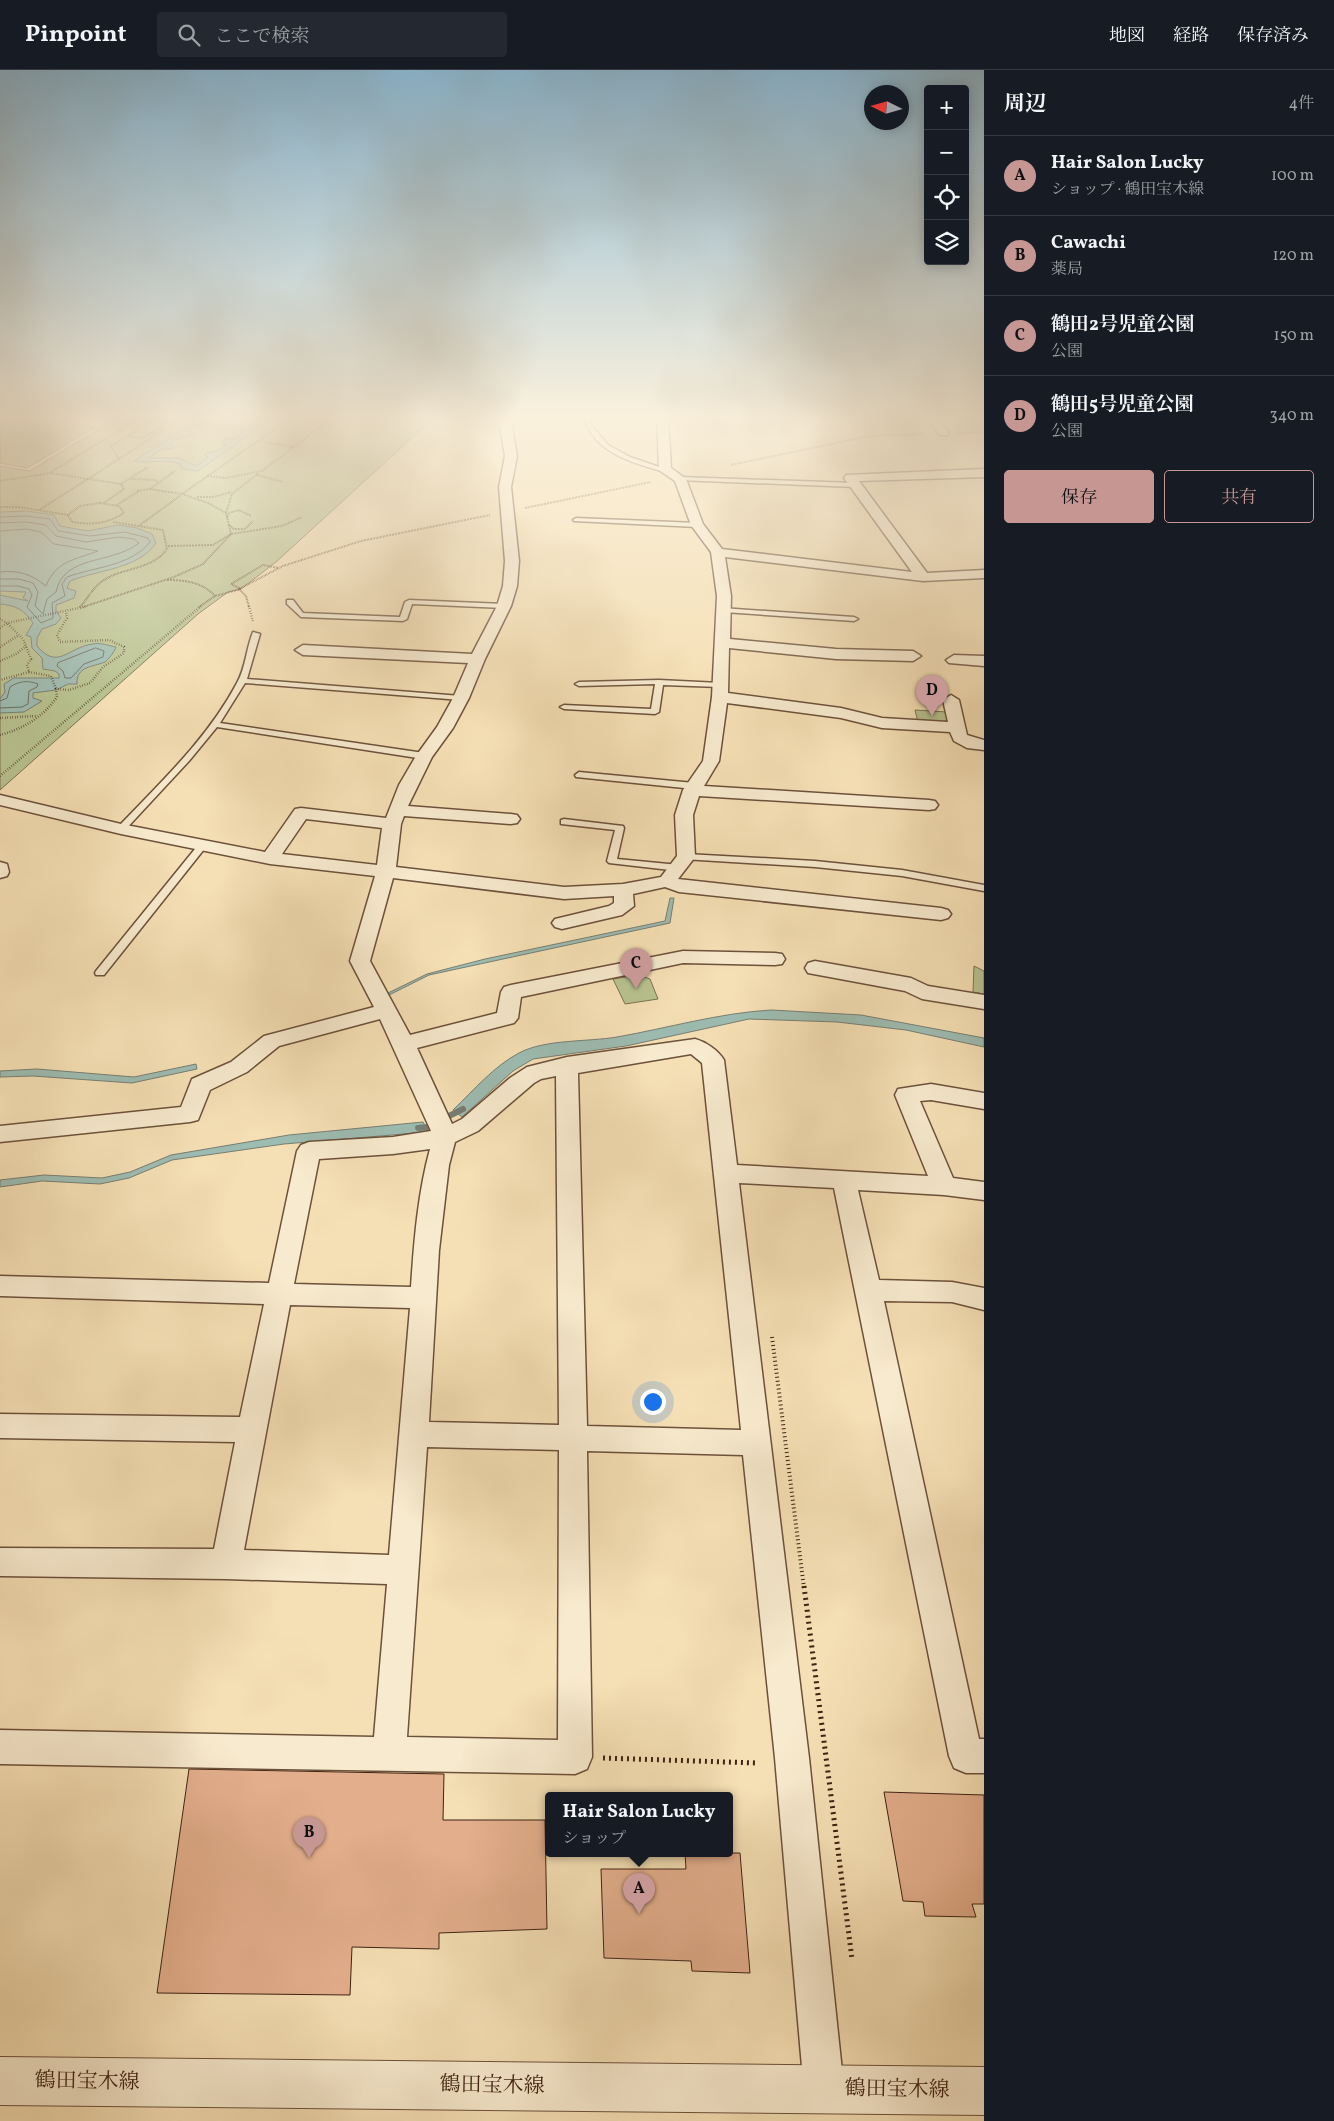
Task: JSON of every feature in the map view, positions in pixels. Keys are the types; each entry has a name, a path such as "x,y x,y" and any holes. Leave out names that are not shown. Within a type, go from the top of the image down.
{"street":[{"path":"690,511 697,526 718,552 724,610 720,691 711,761 693,788 684,815 678,869 679,886 940,914"},
{"path":"874,511 923,577"},
{"path":"389,1754 424,1298 426,1250 438,1165 440,1125 404,1044 360,961 386,871 395,817 408,785 424,756 445,728 461,698 476,659 504,606 510,586 512,561 506,512"},
{"path":"718,552 923,577 984,574"},
{"path":"722,643 836,654 913,656"},
{"path":"303,650 476,659"},
{"path":"954,660 984,661"},
{"path":"720,691 841,713 882,723 957,727"},
{"path":"950,700 960,738 973,744 984,745"},
{"path":"693,788 929,805"},
{"path":"0,800 121,829 270,858 564,893 623,890 678,869"},
{"path":"270,858 301,813 511,819"},
{"path":"562,923 615,911 624,906 623,890"},
{"path":"404,1044 507,1018 511,992 684,956 775,959"},
{"path":"814,968 911,985 922,992 984,1002"},
{"path":"0,1134 190,1114 200,1085 239,1067 272,1041 385,1011"},
{"path":"226,1564 251,1430 281,1295 309,1151 440,1125 470,1125 520,1080 535,1072 567,1065 695,1046 713,1060 791,1748 824,2090"},
{"path":"0,1747 575,1757 573,1438 567,1065"},
{"path":"944,1186 906,1095 931,1092 984,1101"},
{"path":"727,1173 944,1186 984,1191"},
{"path":"844,1180 869,1290 966,1756 984,1756"},
{"path":"0,1286 424,1298"},
{"path":"869,1290 952,1292 984,1299"},
{"path":"0,1426 251,1430"},
{"path":"414,1434 756,1442"},
{"path":"0,1562 226,1564 403,1570"},
{"name":"鶴田宝木線","path":"0,2081 984,2091"}],"lane":[{"path":"576,520 697,526"},
{"path":"290,602 302,615 403,619 409,602 504,606"},
{"path":"724,610 854,619"},
{"path":"121,829 169,778 214,724 242,681 256,634"},
{"path":"242,681 461,698"},
{"path":"564,708 655,712 659,682"},
{"path":"579,684 659,682 720,691"},
{"path":"214,724 424,756"},
{"path":"579,775 693,788"},
{"path":"564,822 620,828 612,861 678,869 815,864 902,873 984,888"},
{"path":"100,973 202,846"}],"path":[{"path":"43,511 68,515 74,511"},
{"path":"112,522 124,513 122,511"},
{"path":"140,526 160,511"},
{"path":"222,511 226,513 231,534"},
{"path":"226,518 229,513 237,511"},
{"path":"240,511 251,516"},
{"path":"0,776 5,774 162,636 215,596 240,589 279,568 361,541 512,511"},
{"path":"68,515 72,522 81,524 90,525 112,522 163,530 168,546 166,551 151,562 102,582 79,608"},
{"path":"168,546 213,545 231,534 282,526 302,517"},
{"path":"228,524 234,528 245,529 254,521"},
{"path":"0,628 7,623 79,608 203,564 231,534"},
{"path":"256,634 246,596 240,589 231,584 263,565 279,568"},
{"path":"162,580 193,583 208,587 215,596"},
{"path":"56,688 69,690 90,682 103,667 124,653 124,647 117,641 88,640 72,645 60,642 57,635 67,618 66,612"},
{"path":"0,619 19,635 26,646 31,659 28,665 29,672"},
{"path":"0,647 19,635"},
{"path":"0,661 16,654 26,646"},
{"path":"0,680 29,672 51,676 56,688 57,697 50,707 16,732 0,735"},
{"path":"0,718 37,716"},
{"path":"771,1331 852,1959"},
{"path":"575,1757 757,1763"}],"green space":[{"path":"0,511 332,511 276,562 241,589 228,592 198,614 0,790"},
{"path":"915,710 947,712 948,719 941,723 918,722"},
{"path":"974,966 984,971 984,994 973,992"},
{"path":"638,975 650,979 658,999 625,1004 613,979"}],"water":[{"path":"27,511 54,515 60,526 88,531 118,525 137,528 152,534 156,543 149,552 128,564 70,581 67,588 76,591 74,598 56,605 56,611 61,618 56,624 42,629 37,638 37,646 51,657 64,656 84,646 96,644 116,647 108,659 105,662 82,670 77,678 77,684 68,684 56,690 33,693 33,698 42,701 24,712 0,713 0,699 5,692 4,684 14,678 59,678 59,674 55,671 43,669 42,658 32,648 31,637 26,635 33,623 23,611 0,604 0,595 28,601 23,598 26,592 0,591 0,512"},
{"path":"670,898 674,898 670,923 429,975 385,997 384,995 427,974 485,959 665,921"},
{"path":"771,1010 861,1015 984,1038 984,1047 906,1030 837,1022 749,1019 626,1046 533,1059 513,1071 462,1117 453,1110 501,1065 529,1048 554,1043 606,1039 713,1017"},
{"path":"196,1064 197,1069 132,1083 33,1076 0,1077 0,1071 37,1069 134,1077"},
{"path":"423,1122 428,1132 284,1144 172,1160 129,1178 100,1184 42,1181 0,1187 0,1180 44,1175 102,1178 130,1172 171,1155 289,1135"}],"building":[{"path":"189,1769 444,1774 443,1820 545,1820 547,1929 439,1933 439,1949 352,1947 350,1995 157,1993"},
{"path":"884,1792 984,1795 984,1904 972,1904 976,1917 925,1916 923,1902 903,1901"},
{"path":"733,1853 740,1853 750,1973 692,1971 691,1961 604,1958 601,1869 686,1869 685,1857 733,1857"}],"waterway":[{"path":"418,1128 427,1127 463,1109"}],"place":[{"name":"鶴田5号児童公園","path":"932,716"},
{"name":"鶴田2号児童公園","path":"636,989"},
{"name":"Cawachi","path":"309,1858"},
{"name":"Hair Salon Lucky","path":"639,1914"}]}
